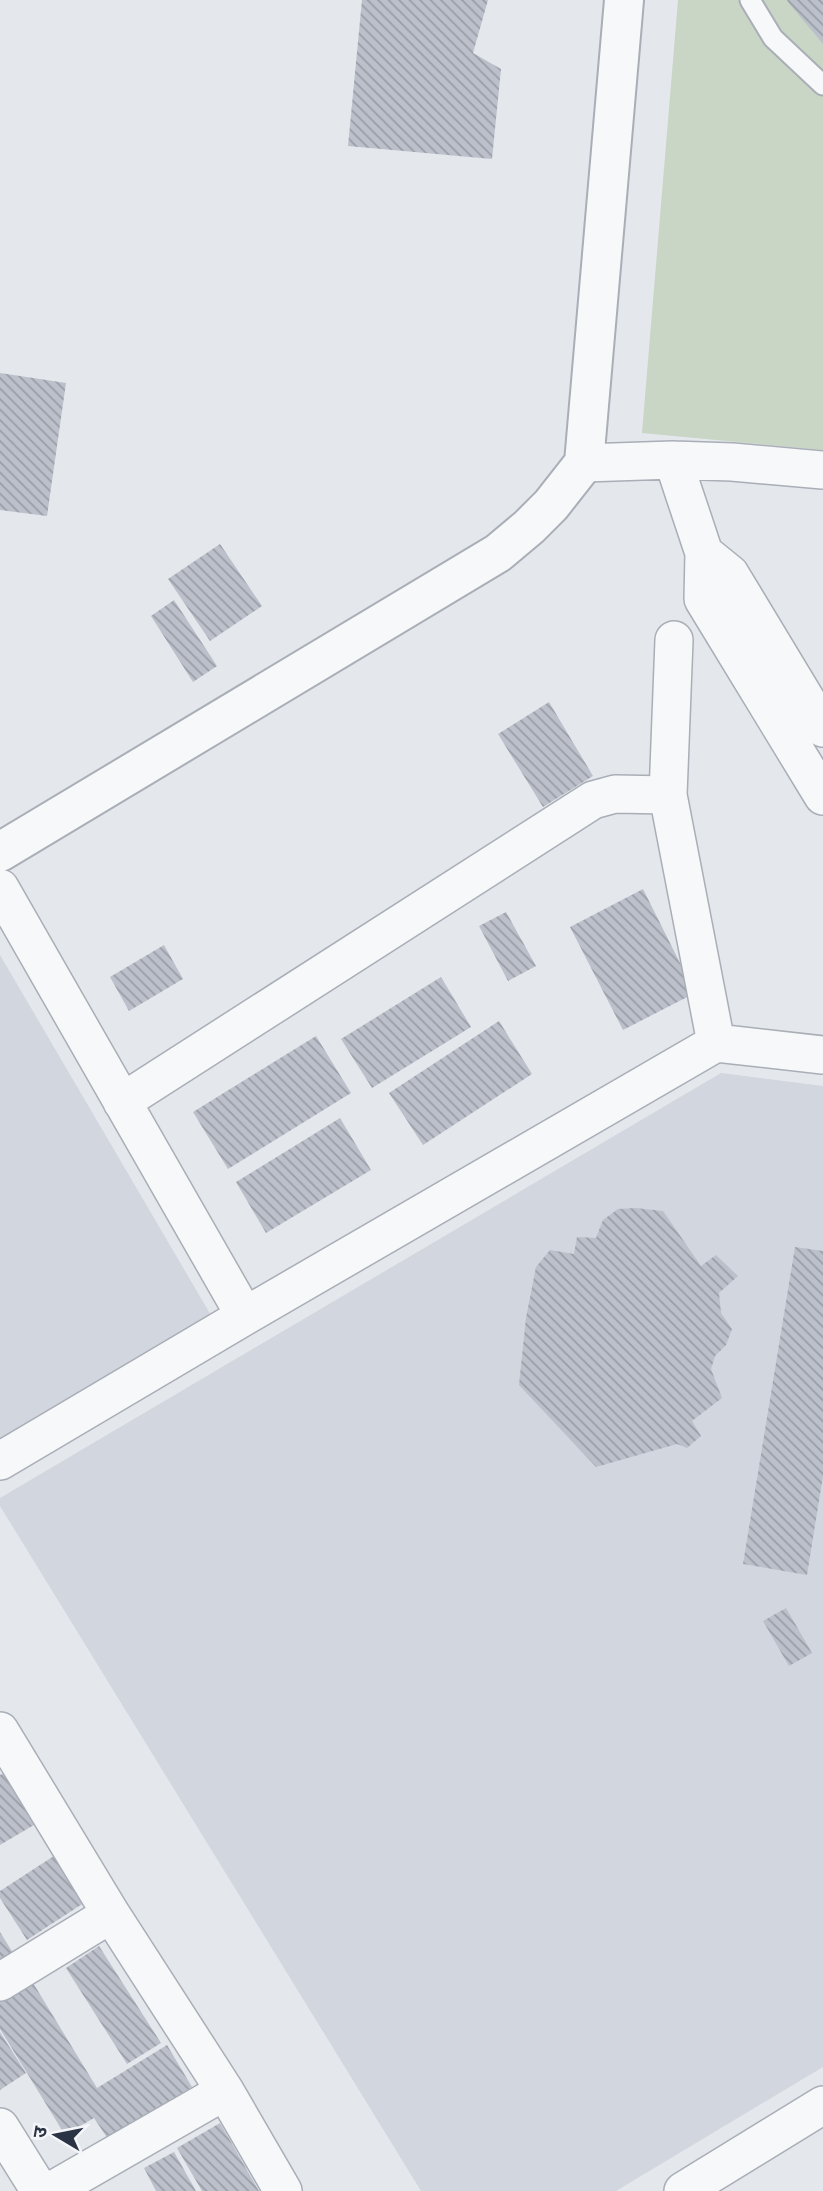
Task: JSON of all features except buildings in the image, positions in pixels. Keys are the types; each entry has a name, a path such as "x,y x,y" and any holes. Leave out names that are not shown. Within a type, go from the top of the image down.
{"street":[{"path":"0,852 498,553 551,506 584,463 624,0"},
{"path":"584,463 673,460 823,470"},
{"path":"673,460 704,553 704,599 823,796"},
{"path":"704,553 730,574 823,728"},
{"path":"674,640 668,795 716,1043"},
{"path":"122,1102 593,800 615,794 668,795"},
{"path":"0,888 245,1316"},
{"path":"787,1051 823,1029"},
{"path":"0,1461 716,1043 823,1055"},
{"path":"0,1731 111,1914 225,2091 284,2191"},
{"path":"0,1982 111,1914"},
{"path":"51,2191 225,2091"},
{"path":"683,2191 823,2105"},
{"path":"0,2127 40,2191"}],"lane":[{"path":"750,0 773,38 823,85"}],"shaded area":[{"path":"0,955 212,1317 0,1439"},
{"path":"721,1073 823,1086 823,2067 616,2191 421,2191 0,1506 0,1498"}],"green space":[{"path":"678,0 823,0 823,450 642,433"}]}
